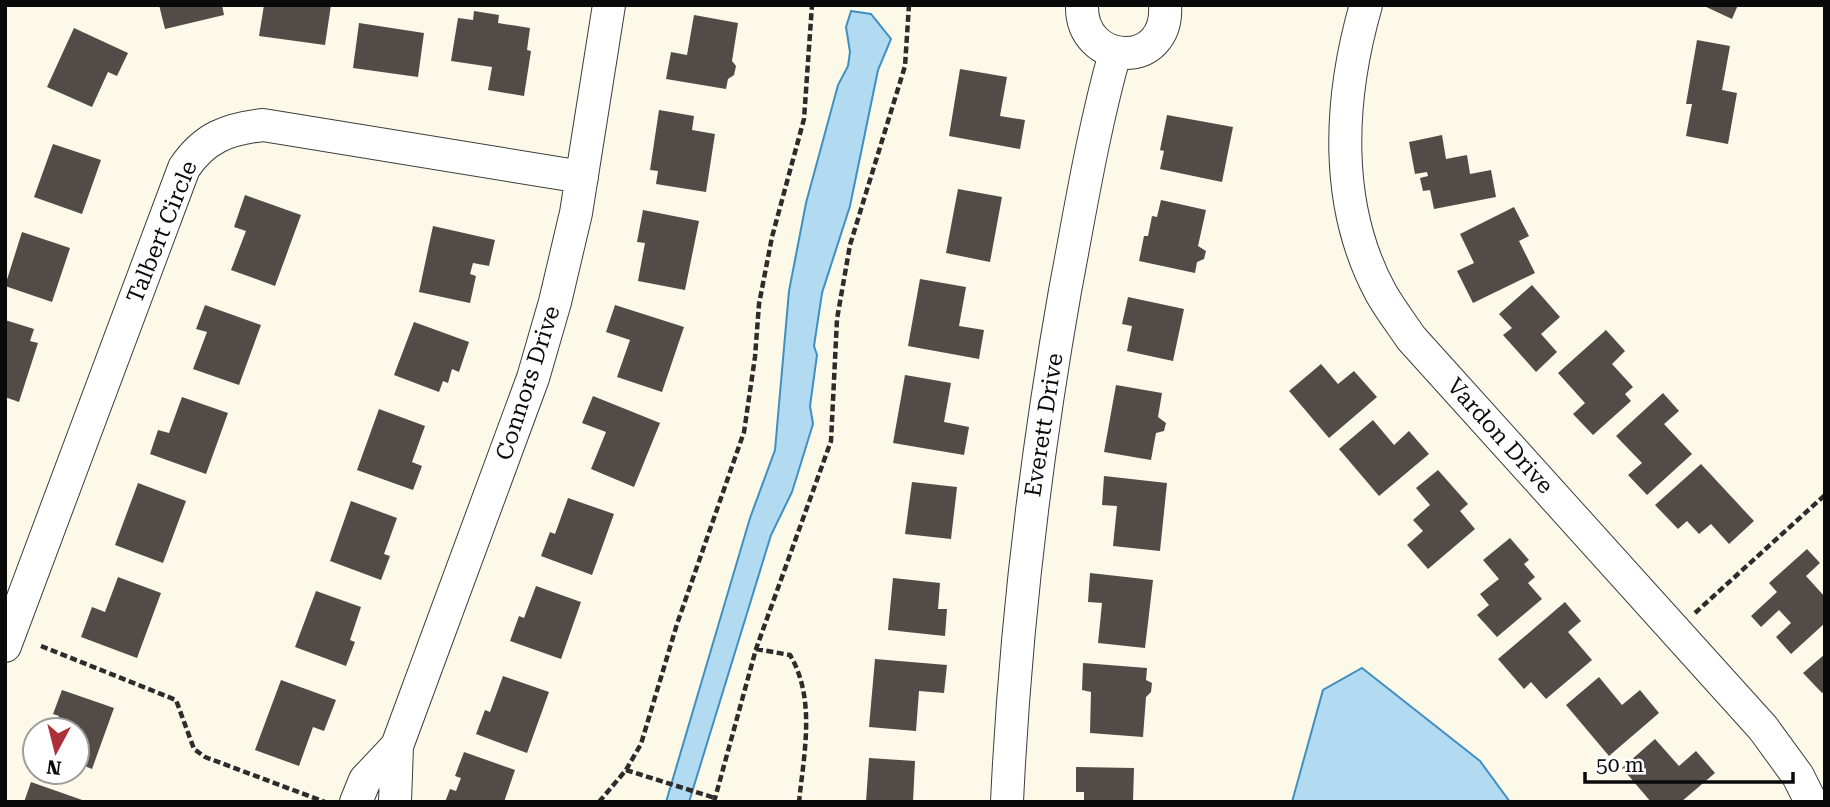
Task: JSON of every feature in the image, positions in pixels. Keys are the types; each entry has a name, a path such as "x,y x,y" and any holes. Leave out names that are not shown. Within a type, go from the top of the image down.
{"street":[{"name":"Connors Drive","path":"395,802 397,747 533,378 555,302 582,177 609,5"},
{"path":"1082,5 1086,29 1094,40 1115,53 1130,53 1154,43 1162,32 1166,5"},
{"name":"Vardon Drive","path":"1366,5 1347,92 1345,156 1353,213 1365,256 1381,293 1411,338 1763,728 1798,776 1811,802"},
{"name":"Everett Drive","path":"1007,802 1013,680 1034,485 1077,224 1115,53"},
{"name":"Talbert Circle","path":"5,646 184,168 195,151 213,137 236,128 263,125 582,177"},
{"name":"Connors Drive","path":"356,802 365,780 397,747"}],"path":[{"path":"599,802 626,770 641,744 677,624 744,432 755,357 759,304 772,237 804,119 812,5"},
{"path":"626,770 706,795 714,800 756,649 831,441 837,319 850,245 905,66 909,5"},
{"path":"1676,630 1825,495"},
{"path":"41,646 176,700 194,750 205,757 325,802"},
{"path":"756,649 790,655 802,675 807,723 799,802"}],"water":[{"path":"851,11 871,14 891,39 878,70 850,206 822,293 814,346 817,355 810,406 813,424 792,492 771,535 689,802 666,802 750,518 775,450 789,291 806,203 838,85 848,66 850,52 846,27"},
{"path":"1362,668 1480,761 1510,802 1292,802 1323,690"}],"building":[{"path":"159,5 222,5 224,15 165,29"},
{"path":"264,5 331,5 325,45 259,36"},
{"path":"1702,5 1738,5 1732,19"},
{"path":"474,11 499,15 498,23 530,28 527,50 531,51 524,96 488,90 492,67 451,61 458,18 473,20"},
{"path":"694,15 738,23 732,61 736,66 734,75 728,79 726,89 666,79 671,52 687,55"},
{"path":"359,23 424,33 418,77 353,68"},
{"path":"74,28 128,53 117,76 108,72 92,107 47,87"},
{"path":"1697,40 1730,46 1722,90 1737,93 1728,144 1686,136 1692,104 1686,104"},
{"path":"960,69 1007,77 1000,116 1025,120 1020,149 949,136"},
{"path":"659,110 694,116 692,130 715,134 706,192 656,184 658,171 650,170"},
{"path":"1167,115 1233,127 1222,182 1160,169 1164,151 1160,150"},
{"path":"1442,135 1446,159 1467,155 1470,174 1491,170 1496,197 1434,209 1430,190 1423,191 1420,178 1428,176 1427,172 1415,174 1409,142"},
{"path":"53,144 101,160 82,214 34,197"},
{"path":"958,189 1002,197 990,262 946,253"},
{"path":"245,195 301,215 275,286 231,270 246,231 234,227"},
{"path":"1161,200 1206,210 1198,246 1206,251 1204,259 1197,262 1195,273 1139,261 1144,236 1148,236 1152,216 1157,217"},
{"path":"1514,207 1529,236 1519,241 1535,273 1473,303 1457,271 1474,263 1460,234"},
{"path":"643,210 699,221 685,290 638,281 645,243 637,242"},
{"path":"433,226 495,240 489,266 473,263 470,274 476,276 470,303 419,292"},
{"path":"22,232 70,248 52,302 5,286"},
{"path":"920,279 966,287 959,326 984,330 979,359 908,346"},
{"path":"1532,285 1560,317 1541,334 1557,352 1536,372 1503,335 1512,328 1499,314"},
{"path":"1128,297 1184,309 1173,361 1127,351 1132,326 1122,324"},
{"path":"205,305 261,325 239,385 193,369 207,332 196,329"},
{"path":"615,305 684,327 662,392 617,377 630,340 606,332"},
{"path":"5,320 34,329 30,341 38,343 19,402 5,397"},
{"path":"414,322 469,342 459,372 452,369 448,383 443,381 439,392 394,375"},
{"path":"1606,330 1625,351 1612,364 1633,387 1625,394 1631,401 1593,435 1573,414 1585,403 1558,373"},
{"path":"1321,364 1338,384 1354,371 1377,397 1329,438 1289,391"},
{"path":"905,375 951,383 944,422 969,427 964,455 893,443"},
{"path":"1116,385 1162,393 1158,417 1166,423 1164,431 1156,433 1151,460 1104,452"},
{"path":"1663,393 1679,411 1664,424 1692,454 1647,495 1628,475 1642,463 1616,436"},
{"path":"593,396 660,423 634,487 591,469 606,432 582,423"},
{"path":"182,397 228,413 206,474 150,454 158,430 169,433"},
{"path":"379,409 425,426 412,462 422,466 413,490 357,470"},
{"path":"1373,420 1394,445 1409,431 1429,454 1379,496 1339,449"},
{"path":"1701,464 1754,521 1729,544 1711,524 1699,534 1687,521 1678,529 1655,505"},
{"path":"1438,470 1468,504 1460,511 1475,529 1428,569 1407,545 1423,531 1413,520 1430,505 1416,488"},
{"path":"1104,476 1167,483 1160,551 1113,546 1117,506 1102,505"},
{"path":"912,482 957,487 951,539 905,534"},
{"path":"138,483 186,501 163,563 115,545"},
{"path":"568,498 614,514 592,575 541,556 550,532 555,534"},
{"path":"351,501 397,518 384,554 390,556 381,580 330,561"},
{"path":"1510,538 1529,560 1524,564 1535,577 1528,583 1542,599 1497,637 1477,615 1489,605 1480,594 1499,579 1483,560"},
{"path":"1807,549 1820,563 1806,576 1825,597 1825,623 1791,654 1776,637 1791,623 1779,610 1761,627 1751,616 1777,592 1769,583"},
{"path":"1090,573 1153,580 1145,648 1098,643 1102,603 1088,602"},
{"path":"118,577 161,593 137,658 81,637 92,607 105,612"},
{"path":"893,578 940,583 938,609 947,609 945,636 888,630"},
{"path":"536,586 581,602 561,659 510,641 519,616 524,618"},
{"path":"316,591 361,607 350,640 355,642 346,666 295,647"},
{"path":"1565,602 1581,621 1568,632 1592,660 1546,699 1531,682 1524,689 1498,659"},
{"path":"1825,654 1825,691 1822,693 1803,673"},
{"path":"875,659 947,665 944,693 919,691 916,731 869,727"},
{"path":"1083,663 1147,668 1146,680 1152,683 1151,692 1146,697 1143,737 1090,733 1091,692 1082,690"},
{"path":"503,676 549,692 527,753 476,734 485,710 490,712"},
{"path":"1599,677 1622,705 1640,690 1659,713 1609,756 1566,705"},
{"path":"281,680 336,700 324,731 313,727 299,766 255,750"},
{"path":"62,690 114,708 92,769 91,716 53,714"},
{"path":"1655,739 1679,766 1696,751 1715,773 1681,802 1651,802 1622,768"},
{"path":"464,752 515,770 504,802 445,802 450,789 456,791 461,778 455,776"},
{"path":"869,758 915,761 913,802 866,802"},
{"path":"1076,767 1134,768 1133,802 1084,802 1084,792 1076,792"},
{"path":"30,786 42,786 85,801 85,802 24,802"}]}
